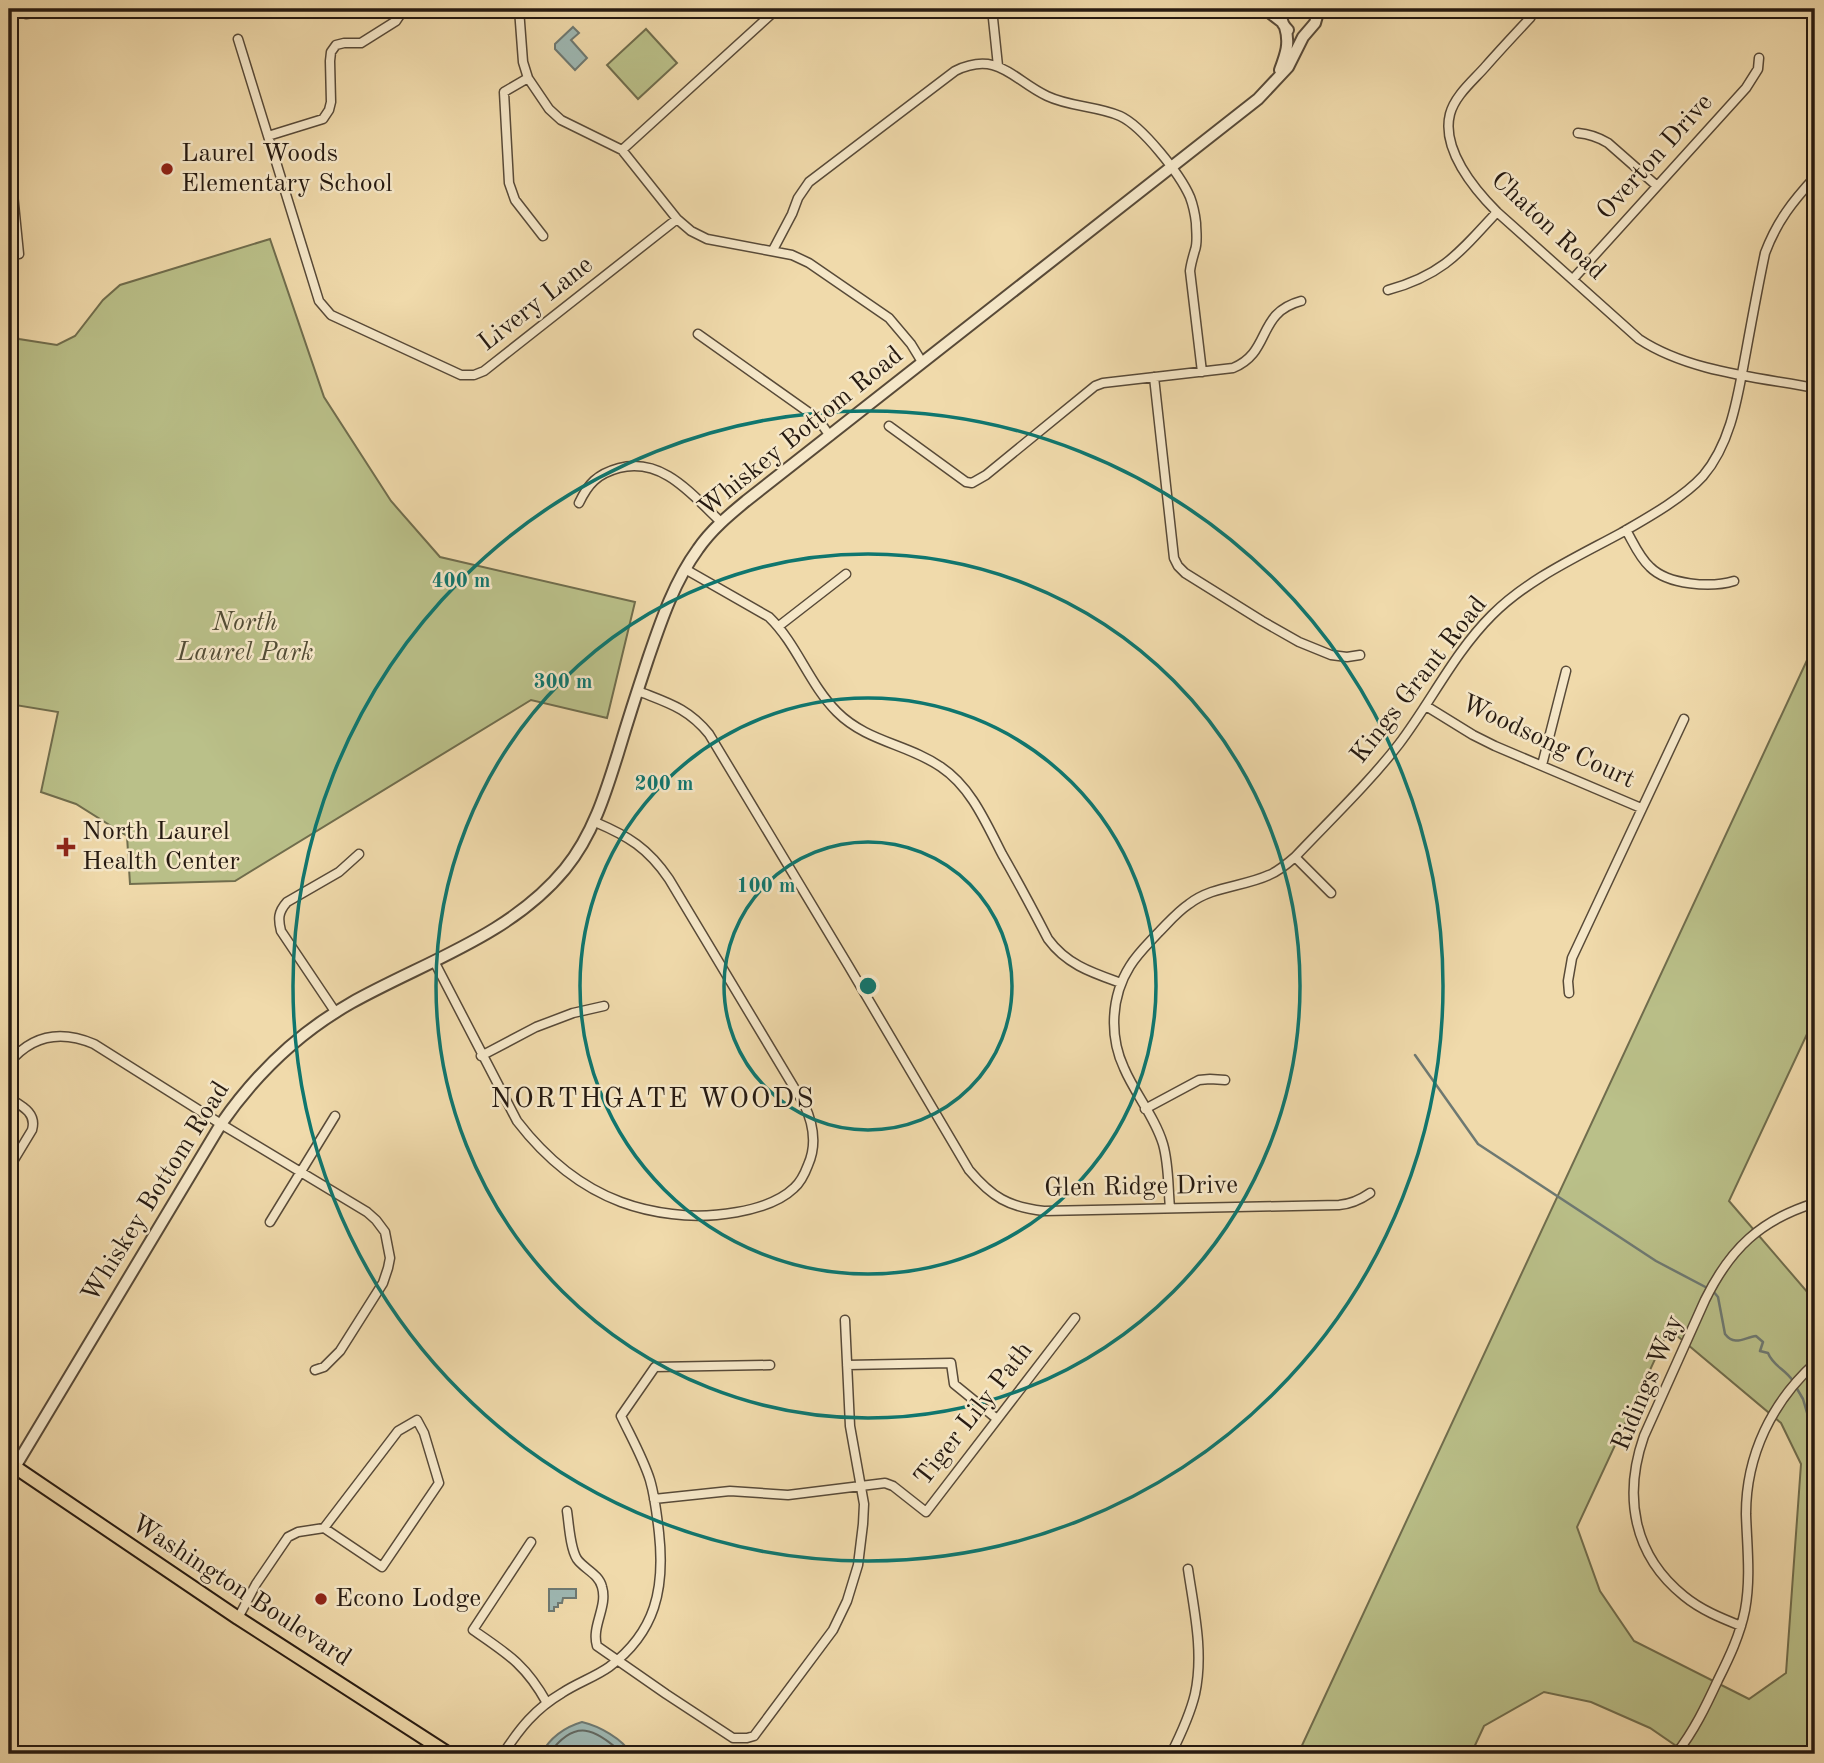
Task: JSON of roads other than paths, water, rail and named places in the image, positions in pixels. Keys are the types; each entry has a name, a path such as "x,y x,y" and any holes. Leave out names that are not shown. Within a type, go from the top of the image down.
{"main road":[{"name":"Washington Boulevard","path":"11,1469 449,1754"}],"street":[{"path":"26,12 62,9"},
{"path":"268,136 323,119 331,102 331,51 344,43 361,43 396,21 404,9"},
{"path":"519,9 523,62 528,78 549,110 561,120 622,150 677,219 691,231 707,239 773,250 810,263 889,318 922,362"},
{"path":"622,150 777,9"},
{"path":"992,9 998,66"},
{"path":"1265,9 1295,34 1307,32"},
{"name":"Whiskey Bottom Road","path":"1277,79 1288,48 1281,16 1283,9"},
{"name":"Chaton Road","path":"1535,9 1530,18 1462,92 1451,111 1449,136 1452,149 1483,199 1639,339 1652,347 1682,361 1815,388"},
{"name":"Whiskey Bottom Road","path":"11,1469 239,1098 279,1055 336,1013 494,929 520,912 565,869 595,822 661,622 673,592 698,548 722,522 1258,99 1288,67 1312,27 1316,11"},
{"name":"Livery Lane","path":"238,39 319,301 331,315 461,375 484,371 677,219"},
{"name":"Overton Drive","path":"1573,279 1746,89 1758,69 1759,58"},
{"path":"773,250 798,198 809,182 955,71 980,64 998,66 1051,98 1119,115 1131,122 1172,169 1190,196 1196,221 1196,248 1190,271 1202,372"},
{"path":"528,78 504,92 509,183 515,200 542,236"},
{"path":"1577,133 1588,134 1608,143 1657,186"},
{"path":"9,154 19,254"},
{"name":"Kings Grant Road","path":"1170,1208 1163,1144 1124,1068 1115,1035 1115,1009 1121,983 1139,953 1191,901 1270,875 1295,857 1384,763 1468,643 1509,599 1626,530 1702,477 1713,463 1730,426 1761,271 1772,234 1788,209 1815,177"},
{"path":"1388,290 1422,278 1457,256 1497,212"},
{"path":"889,426 972,483 986,475 1095,386 1233,368 1250,359 1271,320 1285,306 1301,301"},
{"path":"698,334 811,414 830,436"},
{"path":"1154,377 1174,558 1178,566 1185,573 1298,642 1331,655 1360,655"},
{"path":"579,503 592,481 601,474 629,466 645,466 674,479 722,522"},
{"path":"1626,530 1650,568 1661,575 1672,580 1714,586 1734,581"},
{"path":"685,569 758,609 779,626 816,688 843,717 878,739 941,766 961,785 980,813 1056,950 1076,965 1121,983"},
{"path":"779,626 846,574"},
{"path":"1542,765 1566,671"},
{"name":"Glen Ridge Drive","path":"638,691 684,710 709,734 969,1170 994,1196 1011,1205 1044,1210 1339,1205 1350,1204 1370,1193"},
{"name":"Woodsong Court","path":"1426,706 1473,735 1641,808 1684,719"},
{"path":"1569,993 1572,958 1641,808"},
{"path":"434,961 517,1121 532,1140 570,1175 619,1201 645,1210 674,1215 727,1213 760,1206 796,1187 811,1160 813,1146 810,1116 804,1104 658,862 637,843 595,822"},
{"path":"336,1013 281,931 278,915 287,902 339,872 359,854"},
{"path":"1295,857 1331,893"},
{"path":"481,1056 536,1027 573,1013 604,1006"},
{"path":"9,1063 28,1044 53,1037 80,1039 94,1044 376,1220 385,1231 390,1258 383,1283 340,1351 324,1367 315,1370"},
{"path":"1145,1109 1199,1080 1225,1080"},
{"path":"9,1098 28,1110 33,1125 9,1168"},
{"path":"270,1222 335,1116"},
{"name":"Ridings Way","path":"1741,1626 1686,1598 1656,1568 1634,1513 1633,1484 1637,1455 1716,1278 1737,1250 1764,1226 1783,1215 1815,1203"},
{"name":"Tiger Lily Path","path":"654,1499 730,1491 788,1495 885,1483 893,1486 926,1512 1075,1318"},
{"path":"567,1511 576,1558 601,1582 603,1588 603,1605 596,1634 597,1646 733,1738 754,1735 823,1644 844,1609 853,1585 861,1546 864,1504 850,1426 845,1320"},
{"path":"847,1365 951,1363 954,1384 997,1419"},
{"path":"1676,1754 1700,1719 1741,1626 1748,1588 1746,1510 1752,1463 1778,1405 1815,1363"},
{"path":"503,1754 523,1724 547,1703 617,1661 645,1627 654,1609 662,1567 654,1499 645,1467 621,1416 655,1367 770,1365"},
{"path":"238,1618 256,1584 288,1537 298,1532 324,1528 382,1567 439,1483 424,1433 417,1420 398,1431 324,1528"},
{"path":"531,1542 473,1630 520,1664 547,1703"},
{"path":"1171,1754 1191,1710 1198,1675 1199,1653 1188,1570"},
{"path":"1573,1754 1595,1754"}],"water":[{"path":"573,27 579,33 571,40 587,58 575,70 555,49 555,44"},
{"path":"549,1589 576,1589 576,1598 563,1598 558,1607 554,1607 554,1611 549,1611"},
{"path":"582,1722 610,1734 631,1754 541,1754 558,1734"}],"waterway":[{"path":"1415,1055 1478,1144 1656,1261 1713,1291 1718,1297 1725,1334 1736,1341 1756,1336 1763,1342 1760,1351 1768,1353 1793,1381"},
{"path":"1796,1387 1803,1399 1815,1440"}],"place":[{"name":"Laurel Woods Elementary School","path":"167,169"},
{"name":"North Laurel Health Center","path":"66,847"},
{"name":"Econo Lodge","path":"321,1599"}],"district":[{"name":"NORTHGATE WOODS","path":"653,1100"}],"park label":[{"name":"North Laurel Park","path":"245,638"}]}
